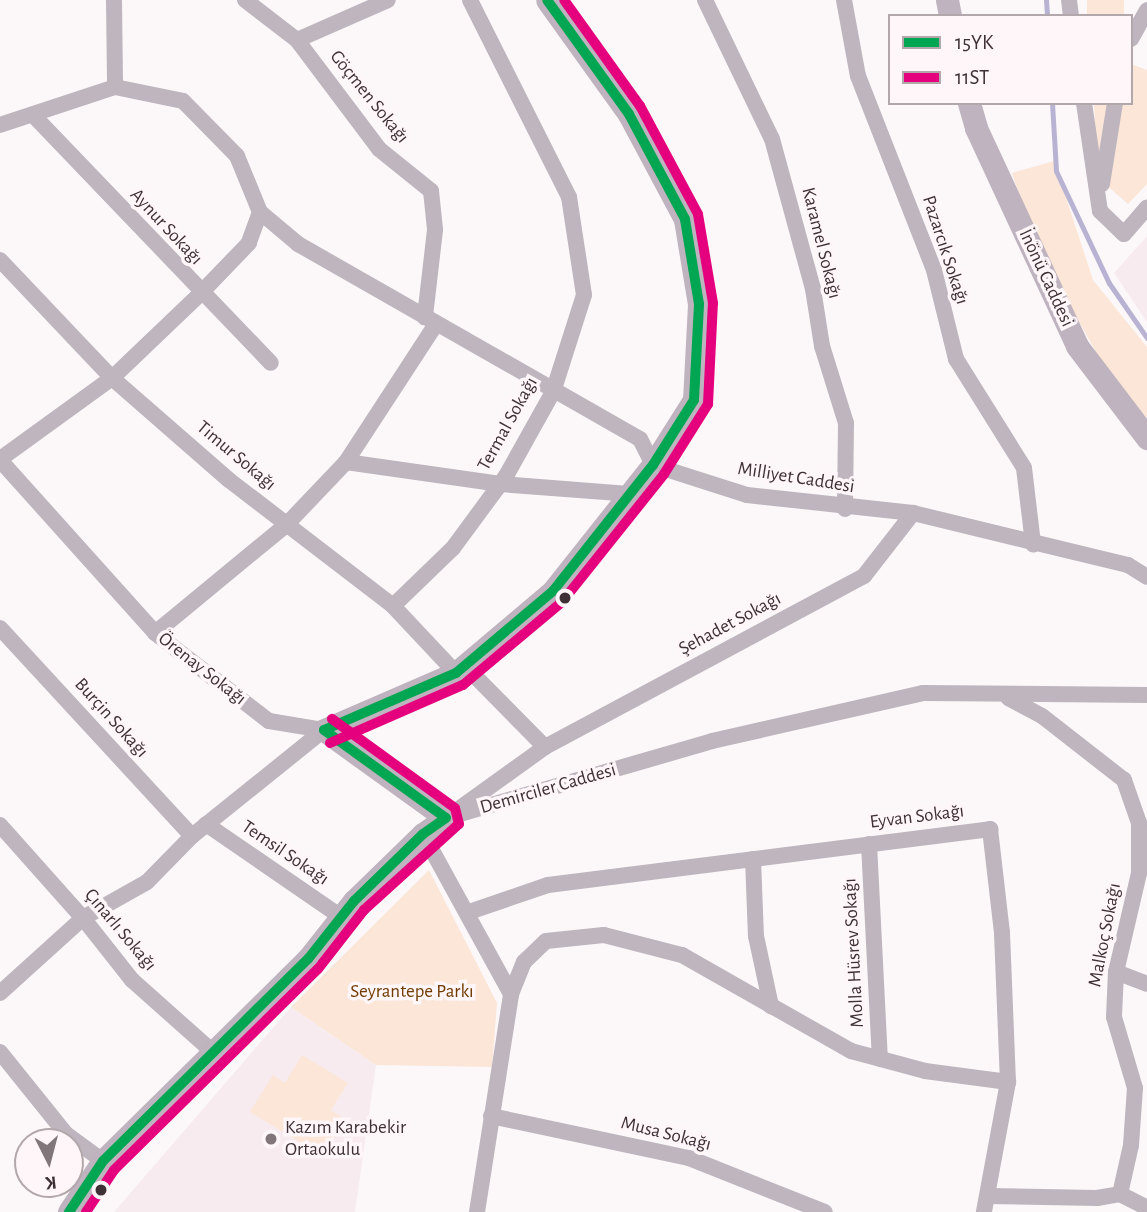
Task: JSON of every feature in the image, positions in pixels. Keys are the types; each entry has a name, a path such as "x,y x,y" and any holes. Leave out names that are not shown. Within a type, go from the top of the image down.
{"street":[{"path":"114,0 116,87"},
{"name":"Göçmen Sokağı","path":"155,633 287,524 346,462 431,320 435,230 431,191 379,149 297,40 245,0"},
{"path":"297,40 388,0"},
{"name":"Termal Sokağı","path":"393,606 453,548 500,484 553,392 584,295 569,197 470,0"},
{"path":"0,993 83,918 146,882 206,824 324,730 460,670 553,591 653,465 694,400 699,304 685,219 629,114 547,0"},
{"name":"Karamel Sokağı","path":"705,0 772,139 813,289 822,346 846,423 845,509"},
{"name":"Pazarcık Sokağı","path":"844,0 858,76 934,270 956,359 1024,468 1033,544"},
{"path":"1133,35 1147,10"},
{"path":"0,125 116,87 183,101 237,156 260,212 298,244 553,392 640,439 653,465"},
{"name":"İnönü Caddesi","path":"970,105 976,128 1077,346 1147,438"},
{"path":"1084,105 1100,211 1124,233 1147,208"},
{"path":"1100,211 1115,105"},
{"name":"Aynur Sokağı","path":"34,116 200,294 271,363"},
{"path":"0,460 112,377 200,294 249,243 260,212"},
{"name":"Timur Sokağı","path":"0,260 112,377 287,524 393,606 460,670"},
{"name":"Örenay Sokağı","path":"0,460 155,633 269,721 324,730 446,818"},
{"path":"346,462 500,484 629,494"},
{"name":"Milliyet Caddesi","path":"653,465 747,495 845,509 912,513 1128,565 1147,577"},
{"name":"Şehadet Sokağı","path":"446,818 545,747 864,576 912,513"},
{"name":"Burçin Sokağı","path":"0,628 192,836"},
{"path":"460,670 545,747"},
{"name":"Demirciler Caddesi","path":"69,1212 103,1161 215,1055 308,960 340,916 423,834 446,818 712,741 923,694 1147,695"},
{"name":"Malkoç Sokağı","path":"1006,696 1042,716 1124,780 1139,823 1139,873 1116,971 1114,1017 1135,1088 1131,1145 1120,1194"},
{"name":"Temsil Sokağı","path":"206,824 340,916"},
{"name":"Çınarlı Sokağı","path":"0,825 83,918 132,980 215,1055"},
{"name":"Eyvan Sokağı","path":"469,912 548,885 990,829 1002,933 1008,1082 986,1204"},
{"path":"423,834 469,912 512,995"},
{"name":"Molla Hüsrev Sokağı","path":"869,844 880,1059"},
{"path":"753,859 756,936 771,1006"},
{"path":"477,1212 512,995 524,962 546,941 604,935 682,955 851,1051 925,1071 1008,1082"},
{"path":"1116,971 1147,984"},
{"path":"0,1052 66,1134 103,1161"},
{"name":"Musa Sokağı","path":"491,1116 689,1158 825,1212"},
{"path":"986,1204 1097,1198 1120,1194 1147,1208"}],"shaded area":[{"path":"1147,236 1147,322 1114,273"},
{"name":"Kazım Karabekir Ortaokulu","path":"291,1007 376,1065 355,1212 114,1212"}],"green space":[{"path":"1087,0 1124,0 1124,14 1087,14"},
{"path":"1133,65 1147,70 1147,184 1128,204 1098,178 1094,105 1133,105"},
{"path":"1054,161 1093,280 1147,347 1147,418 1109,375 1036,245 1012,173"},
{"name":"Seyrantepe Parkı","path":"429,870 497,1003 492,1067 376,1065 291,1007"},
{"path":"302,1055 348,1083 331,1110 346,1120 323,1156 250,1112 273,1075 285,1083"}],"waterway":[{"path":"1046,0 1047,14"},
{"path":"1052,105 1056,171 1109,283 1147,338"}],"transit line":[{"name":"15YK","path":"324,730 456,673 553,591 653,465 694,400 699,304 685,219 629,114 547,0"},
{"name":"11ST","path":"330,743 463,685 562,602 664,474 708,404 713,303 698,214 640,106 564,0"},
{"name":"11ST","path":"86,1212 114,1170 318,969 364,910 459,824 455,808 332,719"},
{"name":"15YK","path":"324,730 446,818"},
{"name":"15YK","path":"69,1212 103,1161 308,959 354,901 423,834 446,818"}],"place":[{"name":"Kazım Karabekir Ortaokulu","path":"271,1139"}]}
